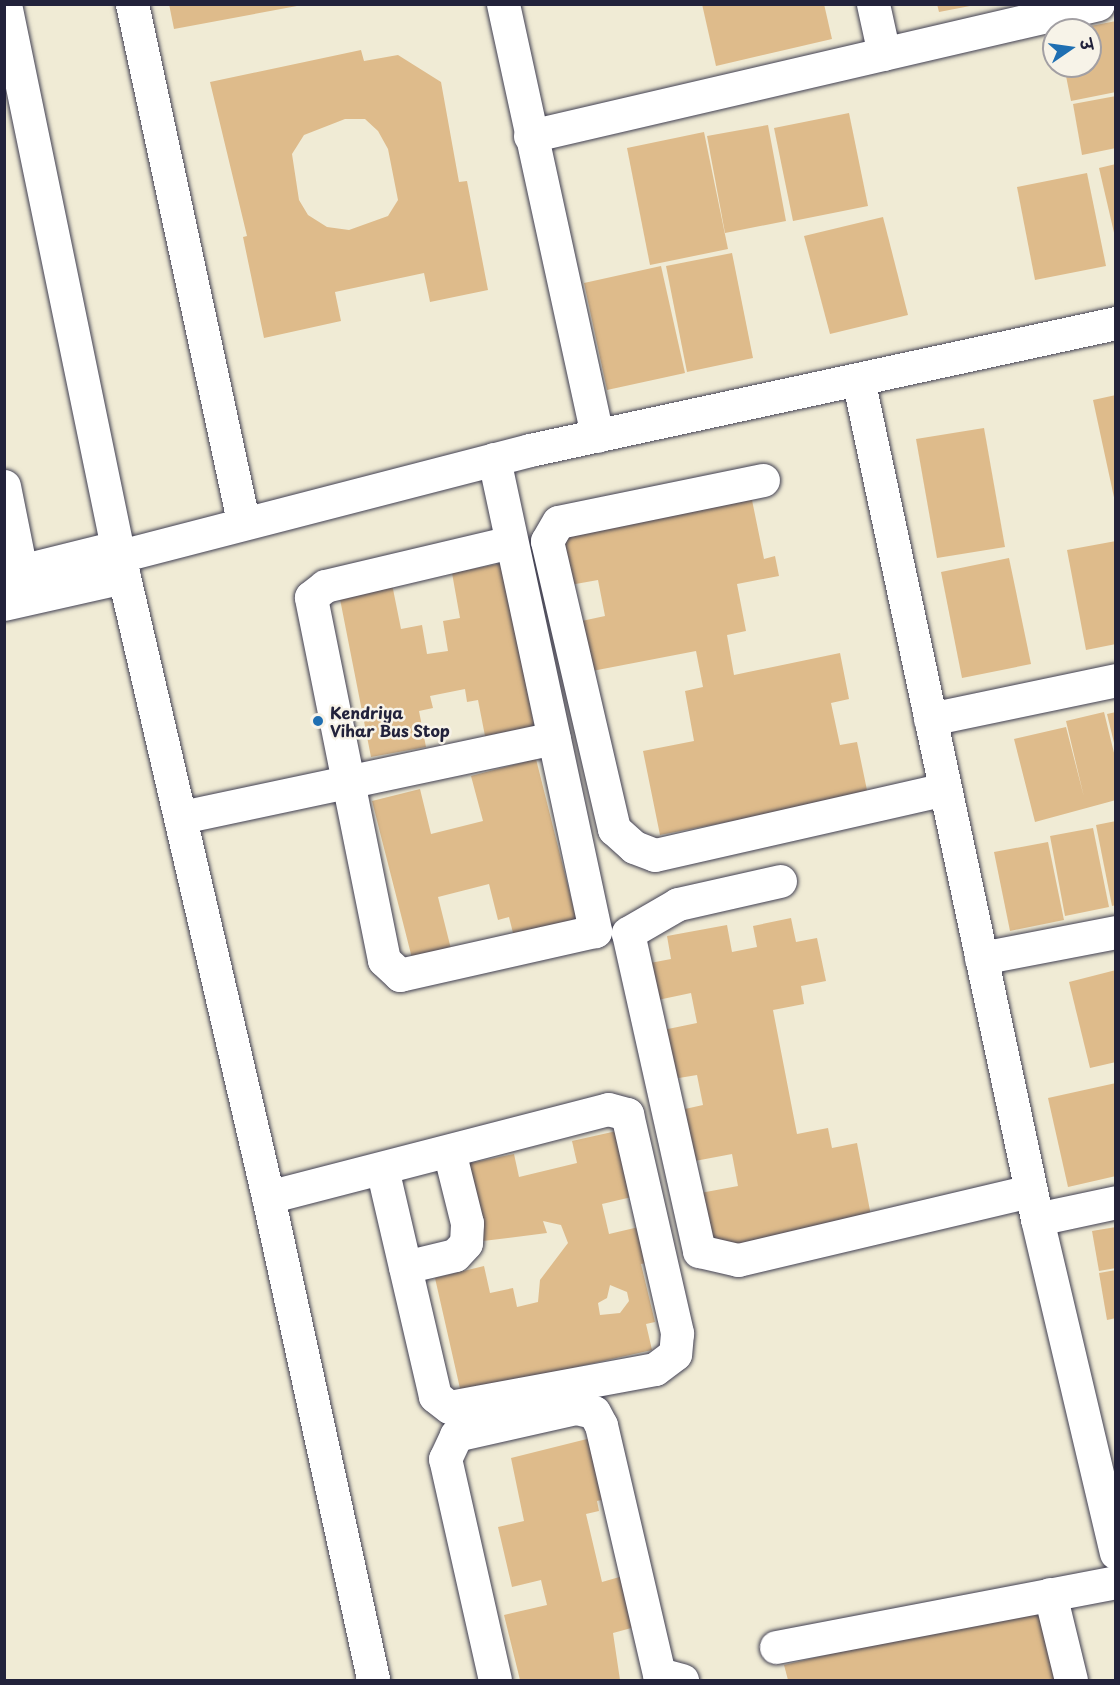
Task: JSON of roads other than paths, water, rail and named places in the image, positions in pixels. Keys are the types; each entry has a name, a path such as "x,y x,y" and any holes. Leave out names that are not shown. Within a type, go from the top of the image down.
{"street":[{"path":"4,4 120,560 182,818 268,1197 373,1680"},
{"path":"132,4 243,521"},
{"path":"502,4 597,436"},
{"path":"873,4 884,54"},
{"path":"530,136 1098,4"},
{"path":"4,604 120,560 243,521 494,459 1116,323"},
{"path":"858,379 1034,1205 1116,1553"},
{"path":"494,459 596,931 400,975 384,960 351,784 311,597 325,586 511,542"},
{"path":"763,480 558,522 547,541 614,829 634,847 655,855 945,789"},
{"path":"4,486 13,573 120,560"},
{"path":"930,719 1116,680"},
{"path":"182,818 351,784 554,738"},
{"path":"780,881 678,904 628,933 699,1251 738,1260 1034,1205 1116,1202"},
{"path":"981,958 1116,932"},
{"path":"268,1197 608,1109 627,1114 677,1333 675,1354 655,1369 449,1407 435,1396 382,1169"},
{"path":"405,1267 455,1255 466,1243 467,1223 449,1151"},
{"path":"495,1680 445,1459 456,1435 576,1408 594,1412 601,1425 659,1674 682,1680"},
{"path":"776,1647 1116,1582"},
{"path":"1050,1594 1071,1680"}],"place":[{"name":"Kendriya Vihar Bus Stop","path":"318,721"}]}
